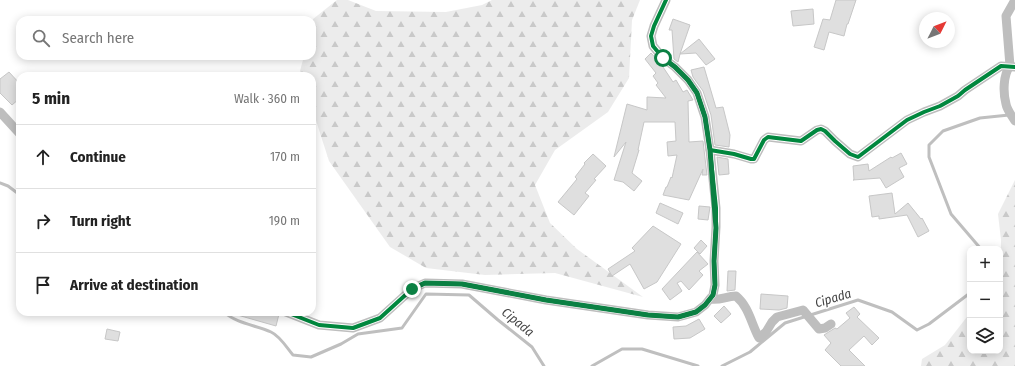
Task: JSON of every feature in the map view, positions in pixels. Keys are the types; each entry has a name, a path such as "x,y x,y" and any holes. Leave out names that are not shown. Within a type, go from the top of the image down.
{"street":[{"path":"296,316 319,325 349,328 359,326 380,318 412,289 425,283 462,284 546,300 648,315 678,317 696,312 705,305 713,295 715,285 714,261 716,228 710,150 705,117 697,93 688,80 663,58 653,46 651,36 666,0"},
{"path":"1015,0 1006,16 1012,66 1006,74 1004,87 1006,105 1015,121"},
{"path":"710,150 734,154 751,160 754,158 764,140 768,137 800,141 821,129 850,154 858,157 907,120 940,106 958,96 1001,66 1012,66"},
{"path":"0,112 16,130"},
{"path":"710,299 717,301 729,296 736,296 742,301 749,313 752,324 759,338 766,332 777,317 796,310 804,310 819,329 825,328 831,324"}],"green space":[{"path":"337,0 348,0 376,11 446,12 482,5 492,0 640,0 632,20 629,78 608,112 555,150 535,185 550,223 577,249 643,297 555,273 485,275 426,268 390,247 329,161 316,120 316,72 300,72 303,60 316,60 316,17"},
{"path":"1015,180 1015,366 921,366 922,359 945,345 967,317 967,354 1003,354 1003,246 1001,246 998,214"}],"building":[{"path":"836,0 856,0 844,36 829,32 824,50 814,47 823,19 830,20"},
{"path":"813,9 814,24 793,26 791,11"},
{"path":"673,19 690,25 678,62 674,59 672,30 669,30"},
{"path":"699,39 715,59 706,65 696,53 680,54"},
{"path":"651,53 661,64 673,82 676,80 683,92 687,90 693,100 688,101 689,142 703,141 707,175 702,175 703,169 689,200 663,195 671,177 672,178 677,155 668,156 667,142 676,141 675,122 644,122 639,150 632,173 642,181 634,191 623,182 614,180 626,142 614,157 627,104 647,110 647,97 666,98 656,85 658,83 653,76 656,73 645,59"},
{"path":"704,67 716,108 723,107 730,135 729,147 715,145 711,115 703,91 693,77 691,70"},
{"path":"9,72 16,80 16,102 12,105 0,93 0,79"},
{"path":"901,153 907,164 899,168 904,177 886,188 880,178 854,180 853,166 868,164 869,171 891,157 892,158"},
{"path":"593,154 606,166 594,179 596,180 585,193 589,196 574,215 558,202 577,179 575,177 585,164 584,163"},
{"path":"717,157 728,159 729,174 719,175"},
{"path":"892,193 895,214 908,203 921,219 922,218 929,231 918,237 907,215 879,219 879,216 872,217 869,196"},
{"path":"660,203 683,213 678,224 656,213"},
{"path":"699,206 710,207 708,220 698,219"},
{"path":"653,226 681,244 657,282 644,289 630,264 612,276 608,269 635,251 632,248"},
{"path":"701,240 707,246 700,254 694,248"},
{"path":"697,252 708,264 699,271 703,275 689,290 681,281 677,283 682,291 670,300 662,289"},
{"path":"728,271 736,271 735,290 727,291"},
{"path":"761,294 788,296 787,308 779,310 760,309"},
{"path":"724,306 731,314 721,323 714,316"},
{"path":"854,307 860,314 857,317 879,338 872,345 864,336 849,350 865,366 841,366 825,350 831,343 824,335 835,328 837,329 850,318 846,313"},
{"path":"241,316 278,316 276,326"},
{"path":"699,319 705,329 690,338 674,339 673,327 686,326"},
{"path":"107,329 120,332 118,341 105,339"}],"waterway":[{"name":"Cipada","path":"978,246 951,214 929,157 929,145 943,131 980,118 1009,115"},
{"name":"Cipada","path":"0,183 8,186 16,192"},
{"name":"Cipada","path":"229,316 274,334 293,355 311,357 341,344 358,334 402,328 426,294 469,295 532,347 544,366"},
{"name":"Cipada","path":"722,366 750,352 785,323 858,300 892,312 917,330 929,324 967,295"},
{"name":"Cipada","path":"592,366 622,349 642,349 698,366"}],"cycle path":[{"path":"296,316 319,325 353,328 380,318 412,289 425,283 462,284 546,300 648,315 678,317 696,312 705,305 713,295 715,285 714,261 716,208 710,150 705,117 697,93 688,80 663,58 653,46 651,36 666,0"},
{"path":"710,150 754,159 764,140 768,137 801,141 817,130 821,129 850,154 858,157 907,120 940,106 958,96 1001,66 1015,67"}],"route":[{"path":"412,289 425,283 462,284 546,300 648,315 678,317 696,312 705,305 713,295 715,285 714,261 716,208 705,117 697,93 688,80 663,58"}]}
